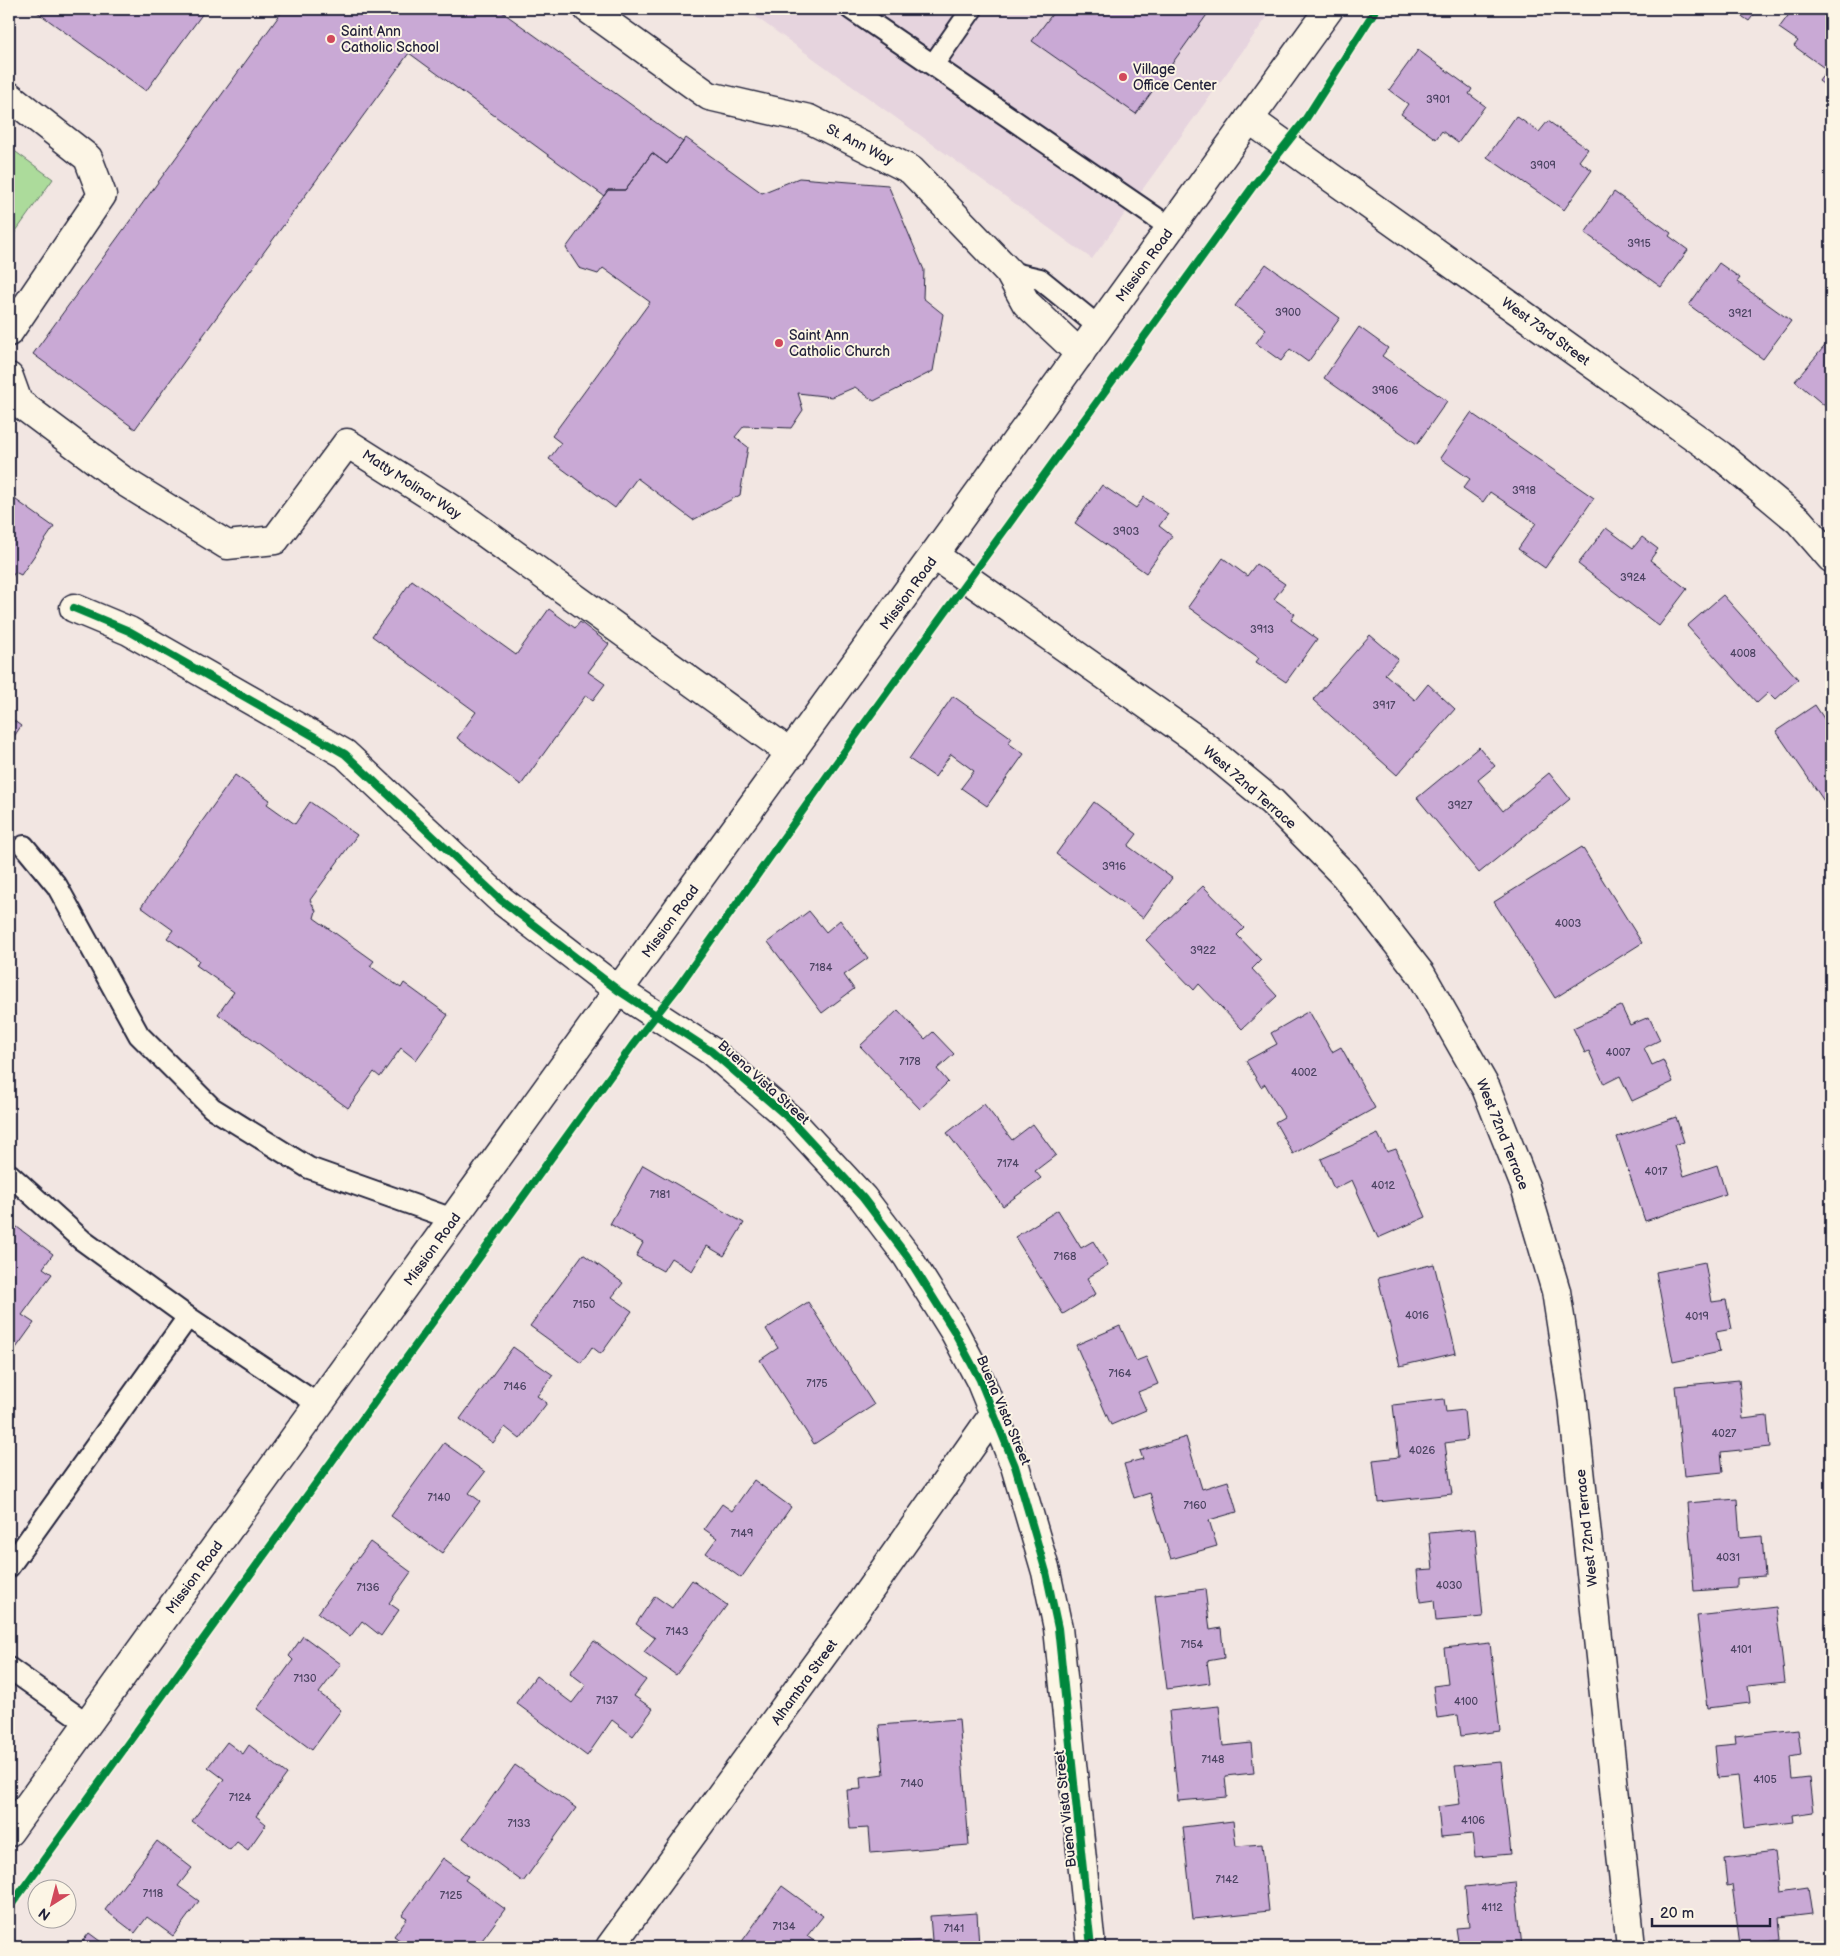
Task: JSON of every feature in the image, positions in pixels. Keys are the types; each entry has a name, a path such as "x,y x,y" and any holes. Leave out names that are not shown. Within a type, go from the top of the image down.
{"street":[{"name":"St. Ann Way","path":"588,9 709,96 810,118 911,170 1009,272 1026,303 1080,354"},
{"name":"Mission Road","path":"9,1832 792,754 1329,9"},
{"path":"9,96 88,158 102,195 9,332"},
{"name":"West 73rd Street","path":"1249,119 1720,455 1799,521 1831,558"},
{"name":"Matty Molinar Way","path":"9,377 18,402 125,482 227,545 275,540 348,443 453,510 792,754"},
{"name":"West 72nd Terrace","path":"935,556 1197,740 1272,802 1345,876 1421,974 1486,1088 1525,1186 1556,1291 1572,1395 1631,1947"},
{"name":"Buena Vista Street","path":"74,608 129,632 344,754 501,900 619,991 711,1051 790,1120 863,1198 907,1256 954,1331 980,1380 1015,1466 1046,1572 1058,1628 1092,1947"},
{"name":"Alhambra Street","path":"610,1947 855,1611 994,1414"}],"lane":[{"path":"852,9 1171,228"},
{"path":"933,65 972,9"},
{"path":"1009,272 1040,278 1099,327"},
{"path":"24,846 57,886 139,1035 212,1108 310,1168 453,1219"},
{"path":"9,1174 82,1240 188,1318 319,1405"},
{"path":"9,1567 188,1318"},
{"path":"9,1668 88,1724"}],"shaded area":[{"path":"745,9 1273,9 1092,259"}],"green space":[{"path":"9,147 53,179 9,241"}],"building":[{"path":"33,9 206,9 146,91"},
{"path":"284,9 498,9 683,142 667,164 652,153 625,190 608,190 604,196 409,53 135,429 33,354"},
{"name":"Village Office Center","path":"1056,9 1211,9 1136,114 1032,41"},
{"path":"1731,9 1758,9 1749,21"},
{"path":"1793,9 1831,9 1831,90 1819,81 1827,70 1794,46 1798,41 1779,28"},
{"path":"1418,50 1472,89 1469,94 1485,106 1458,143 1442,131 1436,139 1401,114 1408,104 1389,90"},
{"path":"1516,116 1539,132 1548,121 1588,149 1579,161 1592,170 1564,210 1487,157"},
{"name":"Saint Ann Catholic Church","path":"686,138 762,193 799,178 888,185 924,270 923,298 943,314 933,371 874,401 855,387 832,397 798,393 803,410 791,428 744,426 735,437 748,447 740,495 693,520 637,478 615,508 549,459 561,443 552,436 650,302 603,268 598,274 579,268 566,248 608,190 625,190 652,153 667,164"},
{"path":"1614,192 1671,233 1669,236 1688,250 1661,287 1585,233"},
{"path":"1719,263 1740,278 1737,282 1791,321 1763,359 1689,305"},
{"path":"1266,264 1340,318 1308,362 1290,349 1281,361 1256,343 1266,329 1235,306"},
{"path":"1359,327 1388,348 1382,356 1447,401 1417,444 1324,378"},
{"path":"1829,341 1831,343 1831,411 1795,381"},
{"path":"1471,413 1594,498 1545,568 1518,549 1536,523 1490,492 1483,502 1463,488 1470,479 1440,458"},
{"path":"1102,485 1136,508 1144,497 1168,514 1159,526 1172,536 1146,573 1075,523"},
{"path":"9,495 54,527 21,575 15,572 9,581"},
{"path":"1606,528 1633,548 1642,537 1658,549 1650,560 1687,589 1659,626 1578,564"},
{"path":"1223,558 1247,576 1256,564 1285,584 1274,599 1295,614 1291,620 1317,639 1286,682 1256,662 1259,658 1188,607"},
{"path":"412,580 516,655 549,609 575,628 580,622 609,644 588,672 605,684 593,700 586,695 521,785 457,738 476,712 372,636"},
{"path":"1723,595 1798,679 1775,700 1768,693 1757,703 1687,626"},
{"path":"1370,635 1398,659 1385,674 1415,700 1428,684 1455,709 1397,775 1313,700"},
{"path":"953,696 1012,738 1008,743 1024,754 987,806 961,788 974,771 951,754 935,777 909,759"},
{"path":"1815,705 1831,729 1831,795 1824,801 1776,731"},
{"path":"9,717 21,726 9,744"},
{"path":"1479,747 1495,766 1478,780 1503,811 1549,773 1570,799 1479,873 1417,798"},
{"path":"235,775 270,800 267,804 295,824 310,802 357,835 310,900 316,911 314,918 374,961 370,966 401,988 404,983 448,1015 416,1060 401,1048 380,1077 374,1072 348,1108 218,1014 234,992 196,965 199,960 167,938 173,930 141,907"},
{"path":"1094,802 1137,834 1128,846 1172,878 1143,918 1056,854"},
{"path":"1582,847 1642,943 1555,998 1494,902"},
{"path":"1203,886 1244,928 1237,935 1261,960 1252,969 1277,996 1242,1029 1199,984 1194,990 1146,940"},
{"path":"809,911 826,932 840,920 868,958 844,975 854,989 822,1013 768,942"},
{"path":"1621,1006 1630,1025 1649,1017 1660,1040 1644,1048 1652,1065 1663,1060 1673,1082 1632,1101 1620,1076 1604,1084 1589,1051 1585,1053 1573,1028"},
{"path":"898,1010 925,1039 933,1032 954,1054 937,1069 948,1082 920,1109 860,1046"},
{"path":"1309,1011 1332,1052 1341,1047 1375,1108 1293,1154 1275,1122 1284,1117 1265,1084 1261,1087 1246,1061 1277,1044 1271,1033"},
{"path":"984,1104 1012,1140 1033,1124 1056,1155 1035,1171 1041,1178 1003,1206 947,1133"},
{"path":"1676,1117 1684,1142 1674,1145 1684,1176 1717,1165 1726,1194 1645,1221 1617,1137"},
{"path":"1378,1134 1387,1152 1396,1149 1426,1217 1378,1238 1352,1180 1334,1189 1321,1159"},
{"path":"643,1165 744,1223 724,1256 707,1246 692,1271 671,1258 663,1271 636,1256 643,1243 610,1224"},
{"path":"1058,1210 1081,1248 1093,1241 1108,1265 1087,1278 1096,1294 1063,1314 1015,1237"},
{"path":"9,1221 53,1254 43,1268 52,1274 22,1315 34,1323 9,1358"},
{"path":"583,1254 623,1283 612,1297 632,1311 601,1354 592,1347 581,1363 530,1326"},
{"path":"1705,1262 1712,1302 1726,1300 1732,1329 1716,1332 1720,1352 1673,1362 1656,1272"},
{"path":"1434,1264 1456,1353 1400,1366 1378,1278"},
{"path":"808,1302 874,1405 814,1444 760,1360 778,1348 766,1329"},
{"path":"1120,1326 1136,1361 1146,1357 1158,1384 1138,1392 1146,1410 1111,1425 1076,1345"},
{"path":"513,1347 553,1375 537,1396 547,1403 520,1439 505,1427 493,1443 460,1419"},
{"path":"1739,1380 1743,1419 1767,1416 1770,1447 1721,1452 1723,1472 1684,1476 1675,1386"},
{"path":"1444,1399 1446,1412 1464,1410 1467,1440 1445,1443 1452,1494 1378,1502 1373,1460 1399,1457 1393,1405"},
{"path":"1186,1437 1202,1489 1228,1481 1237,1512 1209,1520 1217,1546 1171,1559 1150,1493 1134,1498 1124,1464 1143,1459 1140,1451"},
{"path":"444,1443 485,1472 469,1493 480,1501 442,1553 391,1516"},
{"path":"754,1480 791,1507 741,1578 706,1553 717,1538 704,1529 722,1504 732,1511"},
{"path":"1737,1499 1740,1538 1762,1536 1765,1576 1737,1578 1737,1588 1694,1591 1687,1503"},
{"path":"1475,1529 1483,1617 1436,1621 1434,1600 1420,1602 1417,1570 1433,1569 1429,1533"},
{"path":"370,1542 411,1572 389,1603 399,1610 381,1636 362,1621 350,1637 318,1613"},
{"path":"692,1580 727,1605 676,1675 644,1652 655,1638 636,1624 655,1596 672,1608"},
{"path":"1205,1589 1210,1630 1221,1628 1224,1658 1207,1661 1210,1683 1167,1689 1155,1595"},
{"path":"1776,1607 1785,1682 1748,1686 1750,1703 1708,1708 1697,1616"},
{"path":"303,1636 341,1664 319,1693 341,1710 312,1750 257,1709 293,1660 289,1656"},
{"path":"594,1641 646,1680 634,1696 653,1709 633,1736 612,1720 587,1756 516,1703 536,1676 572,1703 586,1685 570,1673"},
{"path":"1490,1643 1500,1731 1461,1736 1458,1715 1437,1718 1433,1686 1448,1684 1444,1648"},
{"path":"1219,1706 1223,1746 1251,1743 1254,1773 1225,1776 1227,1797 1178,1801 1169,1711"},
{"path":"959,1719 969,1845 871,1853 869,1828 850,1829 847,1790 861,1789 860,1777 884,1774 879,1725"},
{"path":"1798,1729 1801,1755 1790,1757 1792,1780 1809,1778 1813,1812 1792,1815 1793,1822 1744,1828 1738,1776 1718,1778 1715,1746 1736,1744 1735,1736"},
{"path":"227,1742 243,1754 249,1745 287,1774 256,1816 266,1824 248,1850 237,1842 230,1850 192,1821 224,1779 208,1767"},
{"path":"1501,1762 1511,1854 1475,1857 1472,1834 1441,1837 1438,1807 1460,1804 1455,1766"},
{"path":"515,1765 576,1808 523,1882 463,1838"},
{"path":"1233,1821 1236,1846 1262,1844 1269,1911 1193,1919 1183,1827"},
{"path":"157,1841 192,1868 178,1886 199,1901 173,1936 147,1917 135,1933 105,1910"},
{"path":"1775,1852 1780,1891 1808,1887 1812,1914 1779,1918 1781,1940 1740,1945 1732,1885 1727,1886 1724,1858"},
{"path":"443,1858 468,1876 465,1880 505,1909 477,1947 409,1947 394,1936 407,1918 402,1915"},
{"path":"1515,1882 1522,1947 1459,1947 1456,1928 1469,1927 1465,1887"},
{"path":"782,1886 823,1916 807,1936 822,1947 738,1947"},
{"path":"977,1913 979,1947 904,1947 903,1942 932,1940 930,1916"},
{"path":"89,1933 108,1947 78,1947"},
{"path":"1264,1945 1264,1947 1214,1947 1214,1946"}],"cycle path":[{"path":"9,1908 632,1046 678,987 859,731 1254,185 1305,120 1376,9"},
{"path":"74,608 129,631 345,754 501,900 619,991 711,1051 791,1120 863,1198 907,1256 954,1331 980,1380 1015,1466 1046,1572 1058,1628 1091,1947"}],"place":[{"name":"Saint Ann Catholic School","path":"331,39"},
{"name":"Village Office Center","path":"1123,77"},
{"name":"Saint Ann Catholic Church","path":"779,343"}]}
